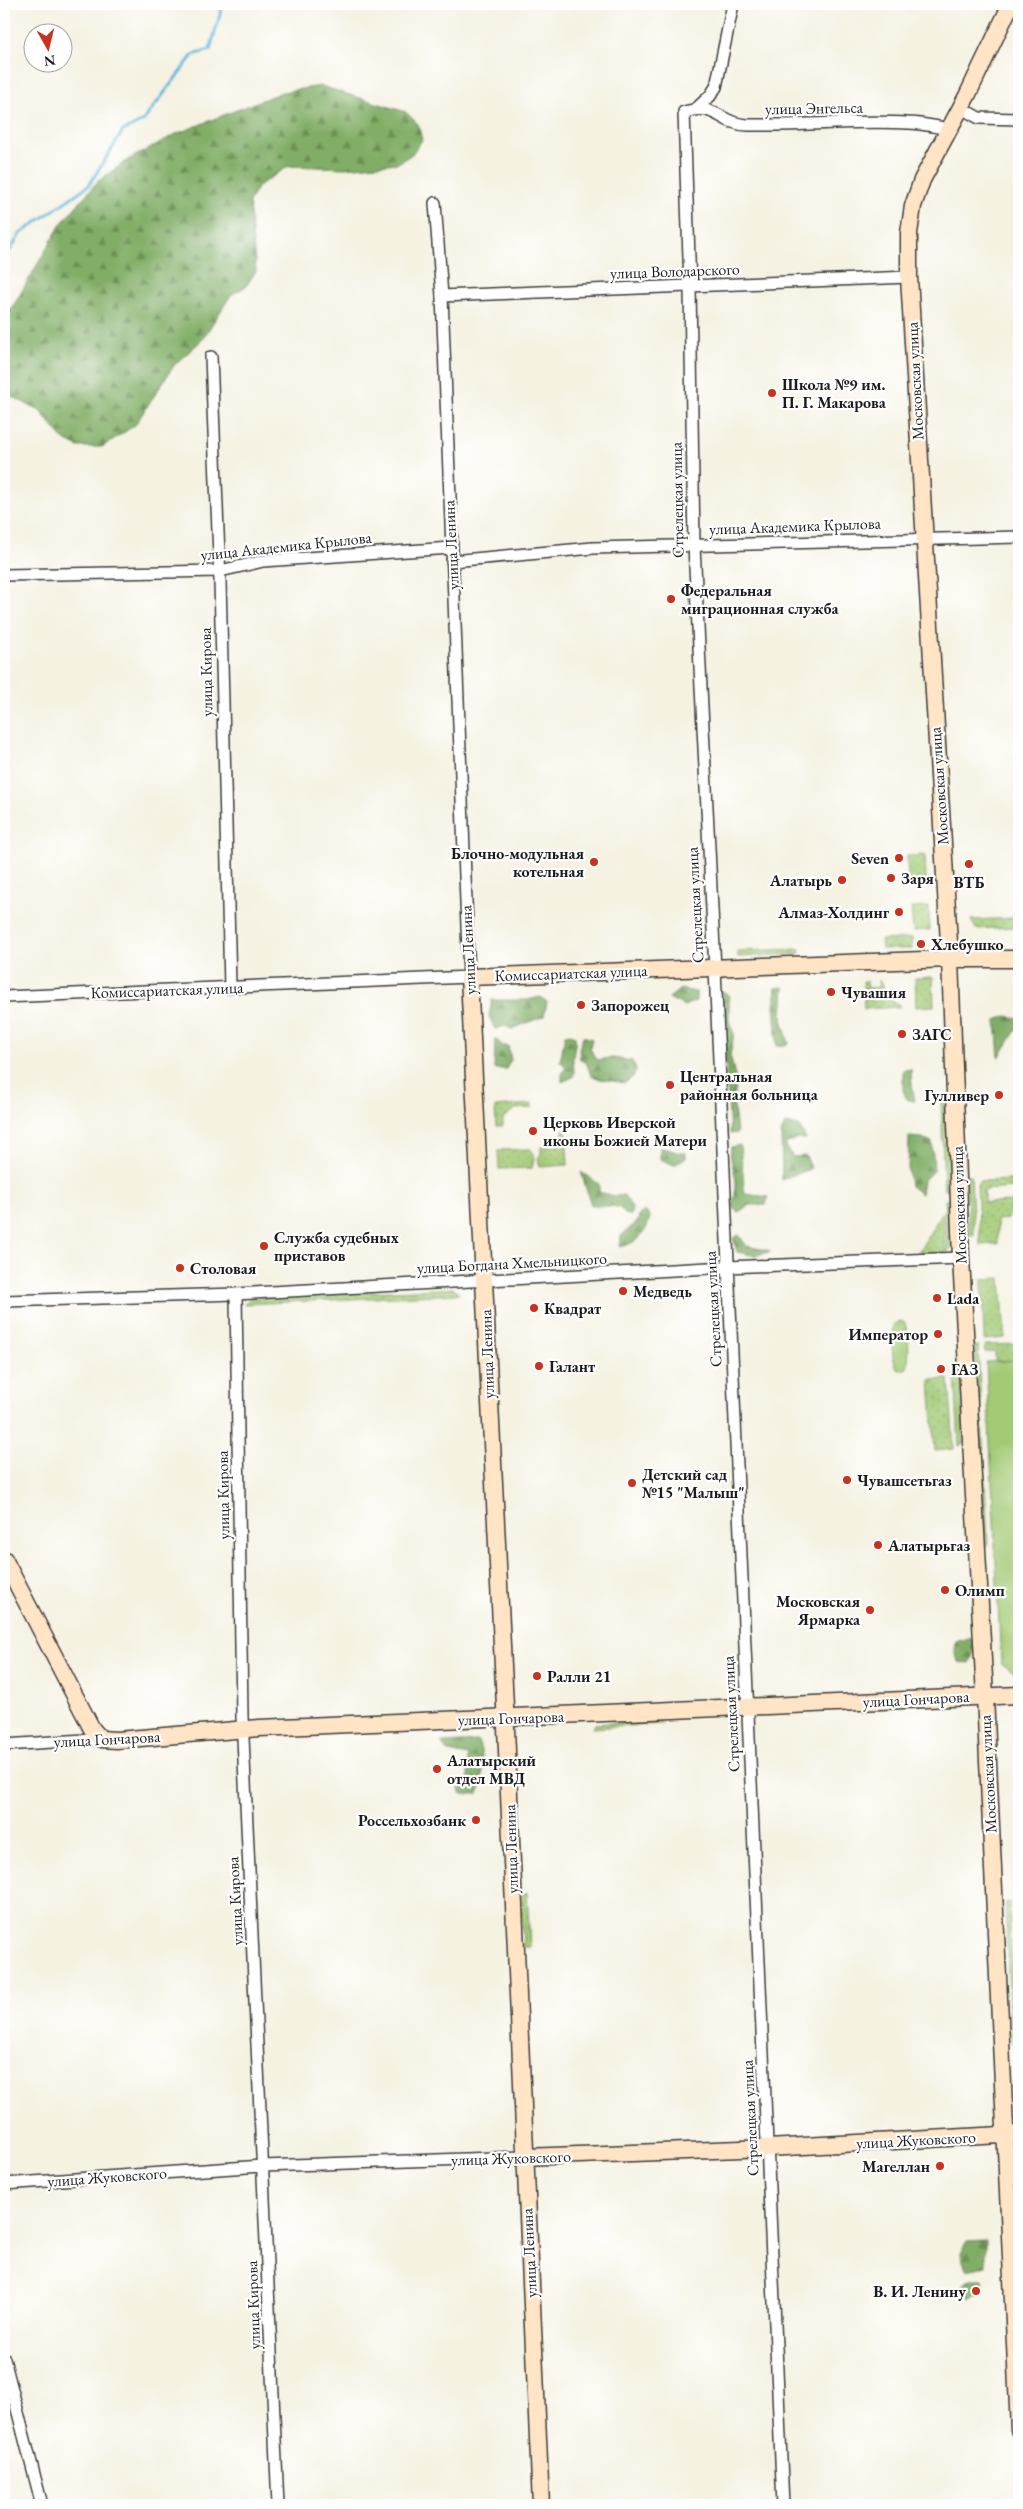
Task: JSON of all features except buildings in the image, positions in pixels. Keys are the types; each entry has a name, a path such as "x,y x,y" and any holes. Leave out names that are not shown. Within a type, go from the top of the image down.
{"street":[{"path":"698,108 710,96 716,86 733,4"},
{"name":"Московская улица","path":"1011,4 961,108 922,180 913,206 909,233 909,277 950,959 961,1258 985,1696 1013,2135 1019,2430"},
{"name":"Стрелецкая улица","path":"698,108 684,112 690,287 694,546 715,969 783,2505"},
{"name":"улица Энгельса","path":"698,108 714,110 725,120 738,124 780,126 909,123 949,129"},
{"path":"961,108 979,118 1019,119"},
{"name":"улица Ленина","path":"436,203 442,296 469,977 506,1718 524,2158 541,2505"},
{"name":"улица Володарского","path":"442,296 909,277"},
{"name":"улица Кирова","path":"211,357 220,571 230,987"},
{"name":"улица Академика Крылова","path":"452,561 594,548 1019,537"},
{"name":"улица Академика Крылова","path":"4,575 220,571 263,561 451,548"},
{"name":"Комиссариатская улица","path":"4,996 950,959 1019,959"},
{"name":"улица Богдана Хмельницкого","path":"4,1301 236,1294 727,1267 961,1258"},
{"name":"улица Кирова","path":"236,1294 243,1729 278,2505"},
{"path":"4,1559 92,1729 101,1739"},
{"name":"улица Гончарова","path":"4,1744 101,1739 117,1740 243,1729 1019,1695"},
{"name":"улица Жуковского","path":"4,2184 263,2166 768,2148 1013,2135"},
{"path":"4,2359 42,2505"}],"green space":[{"path":"321,86 406,112 418,124 422,140 412,154 398,163 345,168 289,166 258,186 249,202 256,271 246,286 231,295 202,340 175,364 135,425 102,447 78,447 63,439 40,411 9,395 4,397 4,314 15,303 61,224 97,182 126,161 176,134 282,92"},
{"path":"925,855 926,881 908,882 907,856"},
{"path":"929,907 930,930 913,931 911,908"},
{"path":"1015,918 1015,927 976,929 971,920"},
{"path":"912,938 912,949 882,949 881,940"},
{"path":"800,949 799,954 738,957 738,951"},
{"path":"933,977 934,1006 916,1007 915,978"},
{"path":"879,980 888,998 899,1005 899,1007 864,1009 863,981 867,981 868,988 880,987"},
{"path":"784,987 782,1019 789,1044 777,1046 774,1005 776,988"},
{"path":"680,989 696,992 696,1001 684,1006 669,998"},
{"path":"722,991 729,995 729,1021 734,1034 730,1055 737,1084 733,1099 737,1133 730,1134"},
{"path":"541,997 547,1002 544,1016 512,1029 505,1026 495,1029 489,1016 492,1000 527,1000"},
{"path":"1006,1016 1019,1018 1019,1029 1016,1030 999,1058 996,1020"},
{"path":"571,1034 575,1036 574,1074 573,1077 562,1082 562,1073 566,1067 560,1061 565,1035"},
{"path":"583,1036 592,1039 590,1048 596,1060 613,1058 632,1061 636,1070 633,1077 625,1083 600,1079 591,1075 586,1062 580,1060 579,1049"},
{"path":"495,1038 503,1046 508,1046 511,1060 506,1069 494,1069"},
{"path":"911,1069 915,1101 907,1100 903,1090 903,1070"},
{"path":"941,1096 946,1096 950,1189 944,1190"},
{"path":"532,1104 532,1108 515,1109 503,1118 503,1126 496,1126 495,1107"},
{"path":"785,1124 799,1126 806,1139 797,1139 785,1144 793,1157 806,1156 811,1168 782,1180 781,1134"},
{"path":"563,1130 566,1130 568,1165 540,1167 538,1158 541,1154 541,1147 559,1146 563,1141"},
{"path":"909,1137 922,1138 932,1142 934,1170 923,1181 921,1194 910,1186 908,1170"},
{"path":"740,1145 745,1194 769,1197 765,1205 750,1205 738,1212 732,1207 736,1183 731,1161 731,1147"},
{"path":"660,1148 686,1153 686,1158 674,1165 660,1159"},
{"path":"531,1149 534,1158 532,1168 499,1169 498,1150"},
{"path":"581,1172 599,1184 599,1192 614,1196 624,1195 632,1208 631,1215 625,1214 619,1207 591,1205"},
{"path":"966,1175 971,1175 974,1236 969,1236"},
{"path":"1014,1180 1014,1188 984,1190 985,1203 1012,1202 1008,1219 997,1220 998,1244 980,1245 977,1184 980,1181"},
{"path":"951,1199 953,1247 947,1253 945,1200"},
{"path":"645,1211 650,1217 643,1233 636,1240 620,1247 621,1236 638,1221 639,1215"},
{"path":"943,1211 945,1255 916,1256"},
{"path":"739,1235 746,1246 771,1251 755,1256 737,1252 733,1238"},
{"path":"1001,1278 1005,1338 984,1340 982,1279"},
{"path":"454,1288 459,1294 244,1304 250,1298"},
{"path":"900,1321 905,1323 909,1345 907,1368 902,1370 897,1369 892,1346 894,1324"},
{"path":"1019,1344 1019,1360 995,1361 995,1352 985,1352 984,1345"},
{"path":"974,1346 978,1346 988,1545 985,1546"},
{"path":"1019,1360 1019,1676 1001,1663 986,1362"},
{"path":"955,1375 961,1380 964,1443 959,1446"},
{"path":"949,1379 954,1449 935,1451 930,1380"},
{"path":"971,1638 976,1645 970,1664 958,1662 955,1650 956,1641"},
{"path":"658,1720 663,1724 592,1728 595,1724"},
{"path":"478,1741 482,1754 482,1782 478,1794 462,1794 459,1787 468,1782 468,1756 448,1752 441,1743"},
{"path":"527,1892 530,1947 523,1947 521,1895"},
{"path":"1009,1902 1015,2046 1011,2043 1005,1904"},
{"path":"1015,1903 1019,1903 1019,2027"},
{"path":"986,2240 986,2266 967,2270 962,2255 967,2241"},
{"path":"970,2279 983,2279 984,2288 970,2298 963,2285"}],"waterway":[{"path":"4,261 20,234 89,185 123,131 143,121 193,55 210,50 223,4"}],"place":[{"name":"Школа №9 им. П. Г. Макарова","path":"772,393"},
{"name":"Федеральная миграционная служба","path":"671,599"},
{"name":"Seven","path":"899,858"},
{"name":"Блочно-модульная котельная","path":"594,862"},
{"name":"ВТБ","path":"969,864"},
{"name":"Заря","path":"891,878"},
{"name":"Алатырь","path":"842,880"},
{"name":"Алмаз-Холдинг","path":"899,912"},
{"name":"Хлебушко","path":"921,944"},
{"name":"Чувашия","path":"831,992"},
{"name":"Запорожец","path":"581,1005"},
{"name":"ЗАГС","path":"902,1034"},
{"name":"Центральная районная больница","path":"670,1085"},
{"name":"Гулливер","path":"999,1095"},
{"name":"Церковь Иверской иконы Божией Матери","path":"533,1131"},
{"name":"Служба судебных приставов","path":"264,1246"},
{"name":"Столовая","path":"180,1268"},
{"name":"Медведь","path":"623,1291"},
{"name":"Lada","path":"937,1298"},
{"name":"Квадрат","path":"534,1308"},
{"name":"Император","path":"938,1334"},
{"name":"Галант","path":"539,1366"},
{"name":"ГАЗ","path":"941,1369"},
{"name":"Чувашсетьгаз","path":"847,1480"},
{"name":"Детский сад №15 \"Малыш\"","path":"632,1483"},
{"name":"Алатырьгаз","path":"878,1545"},
{"name":"Олимп","path":"945,1590"},
{"name":"Московская Ярмарка","path":"870,1610"},
{"name":"Ралли 21","path":"537,1676"},
{"name":"Алатырский отдел МВД","path":"437,1769"},
{"name":"Россельхозбанк","path":"476,1820"},
{"name":"Магеллан","path":"940,2166"},
{"name":"В. И. Ленину","path":"976,2291"}]}
